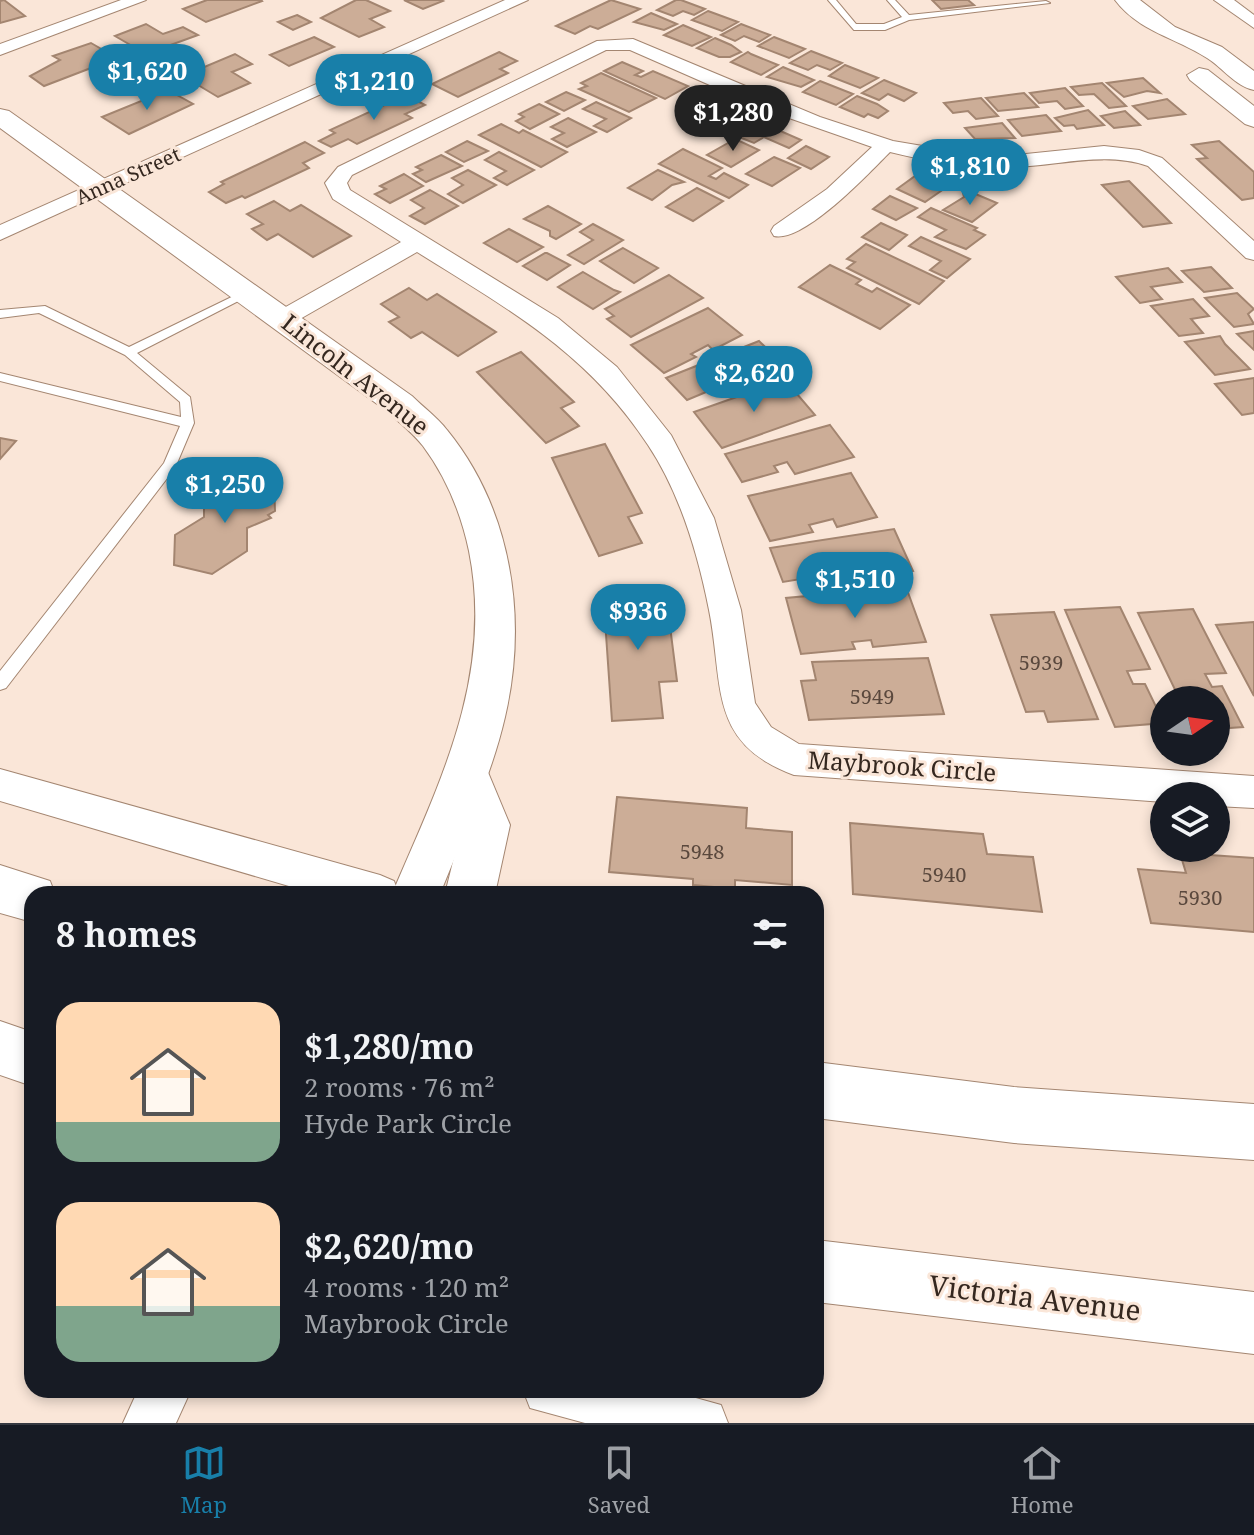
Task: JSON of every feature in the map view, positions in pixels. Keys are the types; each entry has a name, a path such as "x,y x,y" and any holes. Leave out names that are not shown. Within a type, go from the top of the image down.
{"main road":[{"path":"1126,0 1167,32 1214,52 1254,83"},
{"path":"1167,32 1179,59 1254,119"},
{"path":"466,773 486,825 472,886"},
{"path":"0,889 24,896"},
{"path":"0,1048 24,1056"},
{"path":"824,1091 1014,1115 1254,1132"},
{"name":"Victoria Avenue","path":"824,1272 1254,1323"}],"street":[{"path":"0,50 137,0"},
{"name":"Anna Street","path":"0,233 519,0"},
{"path":"1223,0 1254,23"},
{"name":"Maybrook Circle","path":"886,145 853,136 633,44 603,45 345,171 336,183 341,194 561,334 608,373 661,442 699,518 725,610 739,707 759,738 794,759 1254,792"},
{"name":"Lincoln Avenue","path":"0,116 400,404 435,438 460,477 478,518 492,579 494,655 485,715 466,773 419,886"},
{"path":"782,231 835,194 886,145 978,161 1114,152 1138,154 1155,162 1251,247"},
{"path":"1225,225 1254,221"},
{"path":"284,318 417,242"},
{"path":"0,785 352,886"},
{"path":"148,1423 162,1398"},
{"path":"586,1398 703,1423"}],"lane":[{"path":"832,0 854,27 885,27 907,18 1046,3"},
{"path":"891,0 907,18"},
{"path":"129,352 248,292"},
{"path":"0,314 41,309 129,352 186,400 188,423 170,465 0,683"},
{"path":"0,377 188,423"}],"building":[{"path":"4,0 25,16 0,23 0,1"},
{"path":"207,0 262,1 206,22 183,9"},
{"path":"356,0 366,0 390,11 370,19 384,27 359,37 321,18"},
{"path":"404,0 441,0 443,1 423,9"},
{"path":"611,0 640,9 598,29 590,26 575,34 556,26"},
{"path":"676,0 705,9 694,15 683,11 673,16 657,10"},
{"path":"932,0 968,0 974,5 941,9"},
{"path":"708,11 738,22 722,31 692,20"},
{"path":"651,13 677,24 664,30 634,22"},
{"path":"297,15 311,22 293,30 278,22"},
{"path":"146,24 163,34 183,27 198,35 146,54 115,36"},
{"path":"741,24 770,35 759,42 744,36 735,41 721,35"},
{"path":"683,25 711,37 692,46 664,35"},
{"path":"314,37 334,47 289,66 270,55"},
{"path":"774,37 805,49 789,58 758,46"},
{"path":"715,38 741,52 730,57 719,57 697,48"},
{"path":"91,43 117,58 44,86 30,76 60,60 53,56"},
{"path":"811,51 842,63 830,70 817,65 808,70 790,63"},
{"path":"499,52 517,61 500,69 508,73 458,97 432,84"},
{"path":"748,52 778,65 761,75 731,62"},
{"path":"235,54 252,64 232,72 250,83 218,97 183,76"},
{"path":"622,62 643,71 635,75 641,77 653,71 688,86 665,99 604,71"},
{"path":"845,65 878,78 860,88 829,76"},
{"path":"783,67 814,80 801,87 767,77"},
{"path":"601,73 656,98 629,112 579,89 587,86 581,83"},
{"path":"1143,78 1160,93 1147,91 1124,97 1107,83"},
{"path":"884,80 916,93 904,101 888,94 879,100 862,93"},
{"path":"820,81 853,94 836,105 803,92"},
{"path":"1102,83 1126,106 1109,108 1094,94 1079,95 1071,87"},
{"path":"1065,88 1083,106 1065,109 1057,101 1039,103 1030,93"},
{"path":"168,90 193,104 129,134 102,117"},
{"path":"566,92 585,100 564,111 546,102"},
{"path":"1024,93 1038,107 998,111 986,98"},
{"path":"406,95 425,105 405,114 412,118 357,144 348,139 331,147 319,141 335,133 330,130"},
{"path":"857,96 888,111 878,118 868,114 864,117 840,107"},
{"path":"981,98 998,116 976,119 968,111 953,113 944,103"},
{"path":"1167,99 1185,114 1148,119 1133,106"},
{"path":"596,102 631,118 607,132 594,126 606,119 583,109"},
{"path":"539,104 559,114 530,129 516,121 524,117 519,114"},
{"path":"1088,110 1104,125 1077,129 1074,125 1064,126 1055,118"},
{"path":"1125,111 1140,125 1114,128 1101,116"},
{"path":"1046,115 1061,131 1022,136 1008,120"},
{"path":"568,118 596,132 567,147 552,139 564,133 551,127"},
{"path":"762,123 801,140 789,148 764,137 754,143 739,137"},
{"path":"1002,123 1015,138 975,139 965,128"},
{"path":"501,124 519,133 523,130 567,152 541,167 479,135"},
{"path":"735,139 759,150 731,167 707,155"},
{"path":"467,141 488,151 464,162 446,152"},
{"path":"1219,141 1254,172 1254,198 1242,200 1197,159 1207,158 1192,145"},
{"path":"305,142 324,153 303,163 309,168 245,198 242,196 226,203 209,192 224,184 221,182"},
{"path":"806,146 829,157 811,169 788,158"},
{"path":"683,149 722,168 709,176 716,179 724,173 748,185 729,198 659,164"},
{"path":"499,152 534,170 507,185 494,178 506,171 485,160"},
{"path":"441,155 462,166 426,182 413,174 422,170 416,167"},
{"path":"774,157 800,168 772,186 746,174"},
{"path":"468,170 496,185 463,203 448,194 463,185 452,178"},
{"path":"658,170 684,182 672,185 652,200 628,188"},
{"path":"922,171 951,184 925,202 897,189"},
{"path":"404,174 423,186 390,203 375,194 386,189 380,186"},
{"path":"1129,181 1171,223 1143,227 1102,185"},
{"path":"697,188 723,201 693,221 666,207"},
{"path":"430,190 458,206 425,224 410,216 424,208 411,200"},
{"path":"966,190 997,203 972,222 943,210 964,197"},
{"path":"890,196 917,208 896,220 873,209"},
{"path":"274,201 290,211 301,205 351,236 313,257 278,234 267,240 252,229 263,224 247,214"},
{"path":"548,206 581,224 556,239 550,236 550,231 524,219"},
{"path":"931,208 977,228 974,230 985,235 966,249 935,237 946,230 918,217"},
{"path":"881,223 907,235 889,250 862,237"},
{"path":"593,224 623,240 584,264 568,255 593,240 580,232"},
{"path":"509,229 543,247 517,262 484,243"},
{"path":"921,237 970,259 947,278 930,270 941,261 909,246"},
{"path":"866,244 944,281 919,304 847,268 855,262 847,259"},
{"path":"623,248 658,268 634,283 600,261"},
{"path":"545,253 570,265 547,280 523,266"},
{"path":"830,265 861,280 856,284 872,292 877,288 910,305 880,329 799,287"},
{"path":"1211,267 1232,288 1204,292 1182,271"},
{"path":"1168,268 1182,282 1151,287 1162,299 1140,303 1116,277"},
{"path":"583,272 620,292 593,309 558,287"},
{"path":"669,275 703,298 631,337 607,319 614,316 605,309"},
{"path":"409,288 427,300 437,294 496,332 458,356 422,332 411,338 389,322 399,317 381,304"},
{"path":"1237,293 1254,309 1248,314 1254,324 1234,327 1205,298"},
{"path":"1193,299 1209,316 1191,319 1203,333 1179,336 1151,306"},
{"path":"708,308 742,335 713,350 708,345 691,354 696,357 664,373 631,345"},
{"path":"1254,331 1254,350 1237,334"},
{"path":"1220,336 1250,369 1215,375 1185,342"},
{"path":"759,341 785,366 733,387 724,378 714,382 718,387 687,400 666,378"},
{"path":"521,352 574,402 561,408 579,426 546,443 477,372"},
{"path":"1254,378 1254,413 1242,415 1215,384"},
{"path":"785,380 815,415 722,448 694,412"},
{"path":"830,425 854,457 795,474 787,462 774,466 778,472 742,482 725,454"},
{"path":"0,438 16,441 0,459"},
{"path":"605,444 642,513 628,517 642,543 599,556 552,458"},
{"path":"851,473 877,517 837,527 833,519 809,525 813,532 770,541 748,496"},
{"path":"239,476 274,483 275,511 268,515 271,518 247,528 247,551 212,574 174,565 175,535 204,517 204,495"},
{"path":"894,529 913,571 842,582 836,566 822,568 825,575 783,582 770,548"},
{"path":"665,587 677,681 659,682 663,718 612,721 603,591"},
{"path":"906,587 926,642 873,647 871,640 852,642 855,649 801,654 786,598"},
{"path":"1120,607 1150,669 1127,671 1133,684 1145,684 1150,694 1150,724 1115,727 1065,610"},
{"path":"1193,609 1226,673 1205,674 1211,686 1173,686 1138,613"},
{"path":"1054,612 1098,719 1048,722 1044,711 1026,712 991,615"},
{"path":"1254,622 1254,696 1216,625"},
{"path":"928,658 944,714 809,720 801,681 816,680 812,662"},
{"path":"1230,702 1243,727 1230,728"},
{"path":"617,797 747,808 746,828 792,832 792,885 735,880 735,886 704,886 693,885 693,879 609,872"},
{"path":"850,823 983,834 987,854 1033,857 1042,912 853,894"},
{"path":"1230,856 1254,858 1254,932 1151,923 1138,869 1186,873 1183,862 1230,862"}]}
